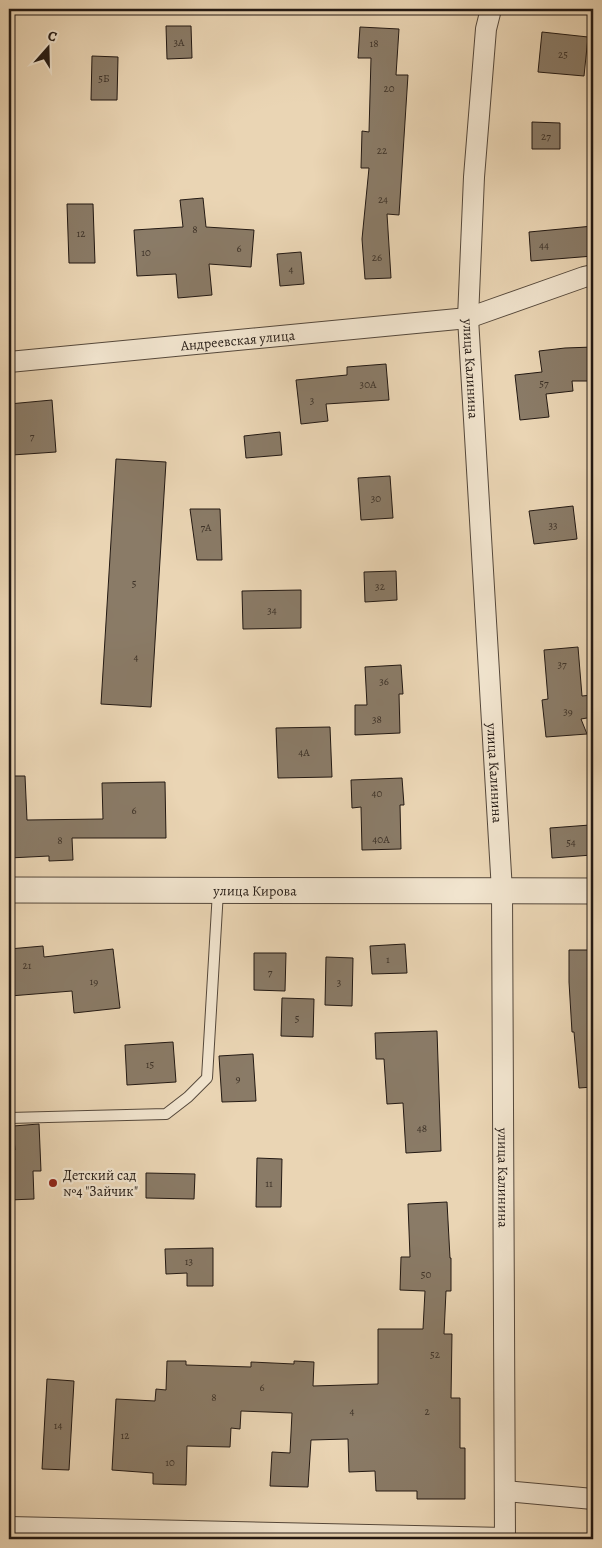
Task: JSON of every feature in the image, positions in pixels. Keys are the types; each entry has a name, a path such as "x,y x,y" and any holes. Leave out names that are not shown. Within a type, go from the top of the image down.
{"street":[{"name":"улица Калинина","path":"491,9 486,29 474,177 468,318 502,891 505,1539"},
{"name":"Андреевская улица","path":"9,362 468,318 593,275"},
{"name":"улица Кирова","path":"9,890 593,891"},
{"path":"505,1491 593,1499"},
{"path":"9,1527 117,1534 505,1539"}],"lane":[{"path":"9,1118 166,1114 188,1097 207,1078 218,890"}],"building":[{"path":"166,26 191,26 192,58 167,59"},
{"path":"360,27 399,29 396,75 408,75 399,215 387,214 391,278 365,279 362,239 369,168 361,168 362,131 369,132 371,58 358,58"},
{"path":"542,32 588,37 584,76 538,72"},
{"path":"92,56 118,57 117,100 91,100"},
{"path":"532,122 560,123 560,149 532,149"},
{"path":"203,198 206,227 254,230 251,267 209,264 212,295 178,298 176,274 137,276 134,230 183,227 180,200"},
{"path":"67,204 93,204 95,263 69,263"},
{"path":"593,226 593,256 531,261 529,232"},
{"path":"301,252 304,284 280,286 277,254"},
{"path":"593,347 593,381 572,381 573,391 546,394 549,417 520,420 515,375 542,372 539,351"},
{"path":"386,364 389,400 326,404 328,421 301,424 296,380 347,375 347,367"},
{"path":"52,400 56,452 12,455 9,404"},
{"path":"280,432 282,455 246,458 244,436"},
{"path":"116,459 166,462 151,707 101,704"},
{"path":"390,476 393,518 361,520 358,478"},
{"path":"573,506 577,539 534,544 529,511"},
{"path":"190,509 220,509 222,560 197,560"},
{"path":"396,571 397,600 365,602 364,572"},
{"path":"301,590 301,628 243,629 242,591"},
{"path":"578,647 582,696 592,695 593,717 581,719 587,734 546,737 542,700 548,699 544,650"},
{"path":"401,665 403,694 399,694 400,733 355,735 355,705 367,705 365,667"},
{"path":"330,727 332,777 278,778 276,728"},
{"path":"9,776 25,776 27,820 103,819 102,783 165,782 166,838 72,838 73,860 49,861 49,856 9,858"},
{"path":"402,778 404,805 400,805 401,849 362,850 361,807 352,808 351,780"},
{"path":"590,825 592,855 552,858 550,828"},
{"path":"405,944 407,973 372,974 370,946"},
{"path":"43,946 44,957 113,949 120,1008 74,1013 72,991 10,996 9,949"},
{"path":"569,950 593,950 593,1087 579,1088 574,1032 572,1032"},
{"path":"254,953 286,953 285,991 254,990"},
{"path":"326,957 353,958 352,1006 325,1005"},
{"path":"282,998 314,999 313,1037 281,1036"},
{"path":"437,1031 441,1151 406,1153 403,1103 387,1104 384,1059 376,1059 375,1033"},
{"path":"173,1042 176,1082 127,1085 125,1045"},
{"path":"253,1054 256,1101 222,1102 219,1056"},
{"path":"39,1124 41,1171 33,1171 34,1199 9,1200 9,1151 15,1150 13,1126"},
{"path":"257,1158 282,1159 281,1207 256,1207"},
{"path":"146,1173 195,1174 194,1199 146,1198"},
{"path":"447,1202 451,1291 446,1291 444,1334 452,1334 451,1398 460,1398 460,1448 465,1448 465,1499 417,1499 417,1491 376,1491 375,1471 349,1472 348,1439 311,1440 308,1487 270,1486 272,1452 290,1453 292,1413 241,1411 240,1429 231,1428 230,1447 187,1446 186,1485 153,1484 153,1473 112,1470 116,1399 155,1401 156,1389 166,1390 167,1361 186,1361 186,1365 251,1367 251,1362 294,1364 294,1361 314,1362 313,1386 378,1384 378,1329 423,1329 425,1291 400,1290 401,1257 410,1257 408,1204"},
{"path":"213,1248 213,1286 187,1286 187,1273 166,1274 165,1249"},
{"path":"47,1379 74,1381 69,1470 42,1469"}],"place":[{"name":"Детский сад №4 \"Зайчик\"","path":"53,1183"}]}
